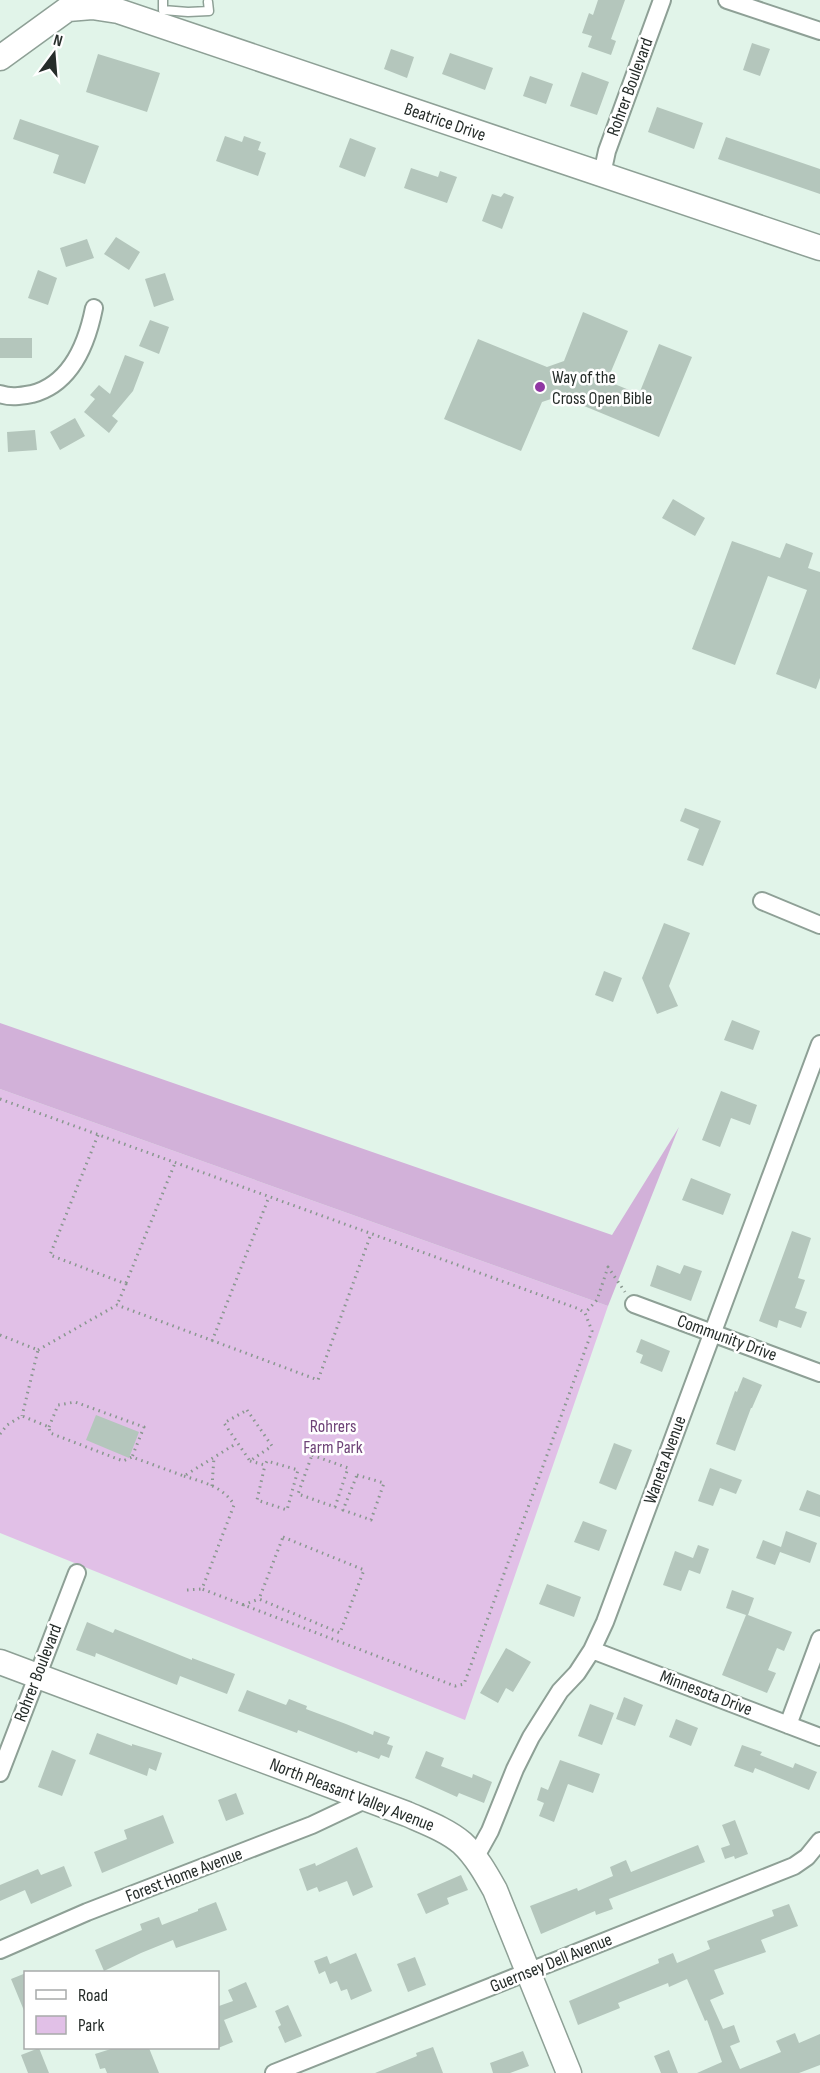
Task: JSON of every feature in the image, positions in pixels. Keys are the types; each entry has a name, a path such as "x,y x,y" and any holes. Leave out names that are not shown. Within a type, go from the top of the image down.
{"street":[{"name":"Rohrer Boulevard","path":"602,174 607,151 662,0"},
{"path":"728,0 820,31"},
{"name":"Beatrice Drive","path":"74,4 118,11 187,17 602,174 820,248"},
{"path":"0,58 74,4"},
{"path":"0,394 22,396 55,384 75,361 84,345 94,308"},
{"path":"762,901 820,925"},
{"name":"Waneta Avenue","path":"475,1858 490,1831 515,1769 531,1737 560,1691 577,1673 592,1650 605,1623 820,1044"},
{"name":"Community Drive","path":"634,1304 820,1373"},
{"name":"Rohrer Boulevard","path":"0,1773 77,1572"},
{"path":"788,1725 820,1639"},
{"name":"Minnesota Drive","path":"592,1650 820,1737"},
{"name":"North Pleasant Valley Avenue","path":"0,1662 407,1814 462,1843 475,1858 495,1890 569,2073"},
{"name":"Forest Home Avenue","path":"0,1950 87,1912 312,1825 366,1799"},
{"name":"Guernsey Dell Avenue","path":"274,2073 794,1866 807,1857 820,1841"}],"lane":[{"path":"163,0 163,10 187,17 209,10 208,2"}],"path":[{"path":"0,1099 579,1309 585,1313 592,1331 464,1684 455,1686 202,1589 187,1590"},
{"path":"98,1135 50,1255 126,1284"},
{"path":"0,1434 8,1425 22,1416 38,1350 117,1305 176,1163"},
{"path":"212,1341 269,1197"},
{"path":"117,1305 318,1380 371,1234"},
{"path":"585,1313 597,1300 608,1267 634,1304"},
{"path":"0,1335 38,1350"},
{"path":"132,1457 144,1427 75,1402 58,1405 49,1427 50,1432 123,1461 132,1457 212,1486 229,1496 234,1505 202,1589"},
{"path":"250,1461 272,1446 247,1410 224,1423 250,1461 265,1465"},
{"path":"22,1416 49,1427"},
{"path":"184,1476 237,1443"},
{"path":"335,1507 348,1468 312,1455 298,1494 371,1520 384,1484 357,1474 343,1510"},
{"path":"212,1486 214,1457"},
{"path":"298,1470 287,1510 257,1500 267,1461 298,1470 306,1473"},
{"path":"243,1605 259,1599 340,1633 364,1570 283,1537 259,1599"}],"green space":[{"name":"Rohrers Farm Park","path":"0,1089 608,1306 465,1720 0,1533"}],"shaded area":[{"path":"0,1023 612,1235 679,1127 608,1306 0,1089"}],"building":[{"path":"598,0 625,0 611,39 616,41 611,55 588,47 592,36 582,33 589,13 593,15"},
{"path":"752,43 770,49 760,76 743,70"},
{"path":"391,49 414,57 407,78 384,69"},
{"path":"450,53 493,68 485,90 442,74"},
{"path":"98,54 160,73 147,112 86,92"},
{"path":"582,72 609,82 597,115 570,106"},
{"path":"530,76 553,84 546,104 523,96"},
{"path":"657,107 703,123 694,149 648,132"},
{"path":"20,119 99,146 85,184 53,173 59,155 13,139"},
{"path":"225,136 242,142 244,136 261,142 258,150 266,153 258,176 216,161"},
{"path":"726,137 820,169 820,194 718,159"},
{"path":"350,138 376,148 365,177 339,167"},
{"path":"411,168 438,177 440,171 457,177 447,203 404,188"},
{"path":"504,193 514,197 502,229 482,221 492,194 501,197"},
{"path":"116,237 140,252 129,270 104,254"},
{"path":"87,239 94,258 66,267 60,248"},
{"path":"38,270 57,278 48,305 28,298"},
{"path":"165,273 174,300 154,307 145,279"},
{"name":"Way of the Cross Open Bible","path":"583,312 628,331 607,381 639,394 659,344 692,357 659,437 560,396 542,402 521,451 444,419 478,339 547,367 564,361"},
{"path":"150,320 169,327 159,354 139,346"},
{"path":"0,338 32,338 32,358 0,358"},
{"path":"125,355 144,362 133,391 112,416 118,421 109,433 84,412 95,399 90,395 99,385 110,394"},
{"path":"75,418 85,436 60,450 50,432"},
{"path":"35,430 37,450 8,452 7,432"},
{"path":"673,499 705,518 695,536 662,518"},
{"path":"732,541 780,558 786,543 813,553 808,568 820,572 820,678 816,689 776,674 807,590 768,576 735,665 692,649"},
{"path":"685,808 721,821 703,866 687,860 699,829 680,821"},
{"path":"664,923 690,933 669,986 678,1006 657,1014 642,978"},
{"path":"604,971 622,978 613,1002 595,995"},
{"path":"732,1020 760,1031 753,1050 724,1040"},
{"path":"721,1091 757,1105 750,1125 731,1118 720,1147 702,1140"},
{"path":"691,1178 731,1194 723,1215 682,1200"},
{"path":"792,1231 811,1238 798,1278 805,1280 795,1308 807,1312 801,1328 779,1320 777,1328 759,1321"},
{"path":"657,1265 680,1274 684,1265 702,1271 691,1301 650,1286"},
{"path":"641,1339 670,1351 662,1372 640,1363 643,1355 636,1352"},
{"path":"743,1377 762,1385 735,1451 716,1444 735,1391 737,1392"},
{"path":"96,1415 139,1432 129,1458 86,1440"},
{"path":"614,1443 632,1450 616,1490 599,1483"},
{"path":"710,1468 742,1480 736,1494 720,1488 713,1506 698,1501"},
{"path":"807,1490 820,1495 820,1517 799,1510"},
{"path":"583,1521 607,1530 599,1551 574,1542"},
{"path":"786,1531 817,1543 810,1563 780,1552 775,1565 756,1558 763,1540 781,1547"},
{"path":"698,1545 709,1549 700,1574 689,1570 681,1591 663,1585 675,1551 693,1558"},
{"path":"547,1584 581,1597 574,1617 539,1604"},
{"path":"732,1590 754,1598 748,1615 792,1632 784,1651 777,1648 768,1670 776,1673 767,1693 722,1675 746,1615 726,1608"},
{"path":"87,1622 113,1633 115,1629 192,1660 192,1658 235,1674 227,1694 180,1676 177,1685 96,1653 95,1657 76,1650"},
{"path":"506,1648 531,1662 513,1692 506,1688 498,1703 480,1693"},
{"path":"247,1690 286,1705 289,1699 307,1706 306,1709 373,1735 374,1731 390,1737 387,1744 393,1746 389,1758 381,1755 379,1759 358,1751 357,1753 298,1730 297,1733 238,1711"},
{"path":"624,1697 643,1705 635,1726 616,1719"},
{"path":"590,1704 614,1713 602,1745 578,1736"},
{"path":"676,1719 698,1728 691,1746 669,1737"},
{"path":"97,1733 132,1746 132,1744 162,1753 156,1771 149,1768 147,1776 89,1754"},
{"path":"742,1745 762,1752 760,1755 793,1768 795,1763 817,1772 809,1790 755,1768 753,1773 734,1766"},
{"path":"52,1750 76,1760 62,1796 38,1787"},
{"path":"426,1751 444,1758 441,1766 472,1778 473,1774 492,1782 484,1803 459,1793 457,1797 415,1778"},
{"path":"560,1760 600,1774 593,1793 568,1784 554,1822 539,1816 544,1803 537,1800 541,1787 548,1790"},
{"path":"236,1793 244,1814 226,1821 218,1800"},
{"path":"163,1815 174,1843 102,1873 94,1852 127,1839 124,1830"},
{"path":"735,1820 748,1854 735,1859 734,1856 725,1859 721,1848 730,1845 722,1825"},
{"path":"698,1845 705,1862 609,1899 613,1909 596,1915 595,1911 541,1934 530,1906 577,1888 578,1891 613,1876 610,1867 626,1860 631,1872"},
{"path":"357,1847 373,1887 353,1896 347,1881 319,1892 317,1887 307,1891 299,1869 315,1863 316,1866"},
{"path":"64,1866 72,1886 31,1904 25,1890 0,1901 0,1885 38,1869 41,1875"},
{"path":"461,1875 468,1890 447,1898 449,1904 426,1914 417,1894"},
{"path":"216,1902 227,1930 176,1948 173,1940 104,1971 95,1950 142,1930 140,1924 159,1917 162,1925"},
{"path":"789,1904 798,1926 761,1940 766,1952 714,1970 724,1994 710,2000 723,2029 734,2025 740,2042 730,2046 740,2069 781,2052 776,2041 795,2033 799,2043 820,2034 820,2065 799,2073 697,2073 722,2062 707,2020 705,2021 687,1979 669,1987 668,1983 618,2003 620,2008 578,2025 569,2001 659,1963 658,1959 673,1953 677,1963 710,1949 707,1941 774,1916 772,1910"},
{"path":"356,1953 372,1991 351,2000 347,1989 341,1991 337,1981 330,1984 325,1971 319,1974 314,1961 327,1956 330,1964"},
{"path":"415,1957 426,1985 408,1992 397,1964"},
{"path":"24,1974 24,2011 11,1979"},
{"path":"246,1982 257,2007 224,2020 233,2042 219,2048 219,2006 233,2001 228,1990"},
{"path":"288,2005 302,2036 285,2043 278,2027 281,2025 275,2011"},
{"path":"433,2047 443,2073 375,2073 417,2056 416,2053"},
{"path":"39,2049 49,2073 28,2073 21,2055"},
{"path":"111,2049 149,2049 159,2073 107,2073 105,2068 100,2069 95,2054"},
{"path":"669,2050 678,2073 661,2073 654,2056"},
{"path":"523,2051 529,2066 510,2073 493,2073 490,2063"}],"place":[{"name":"Way of the Cross Open Bible","path":"540,387"}]}
